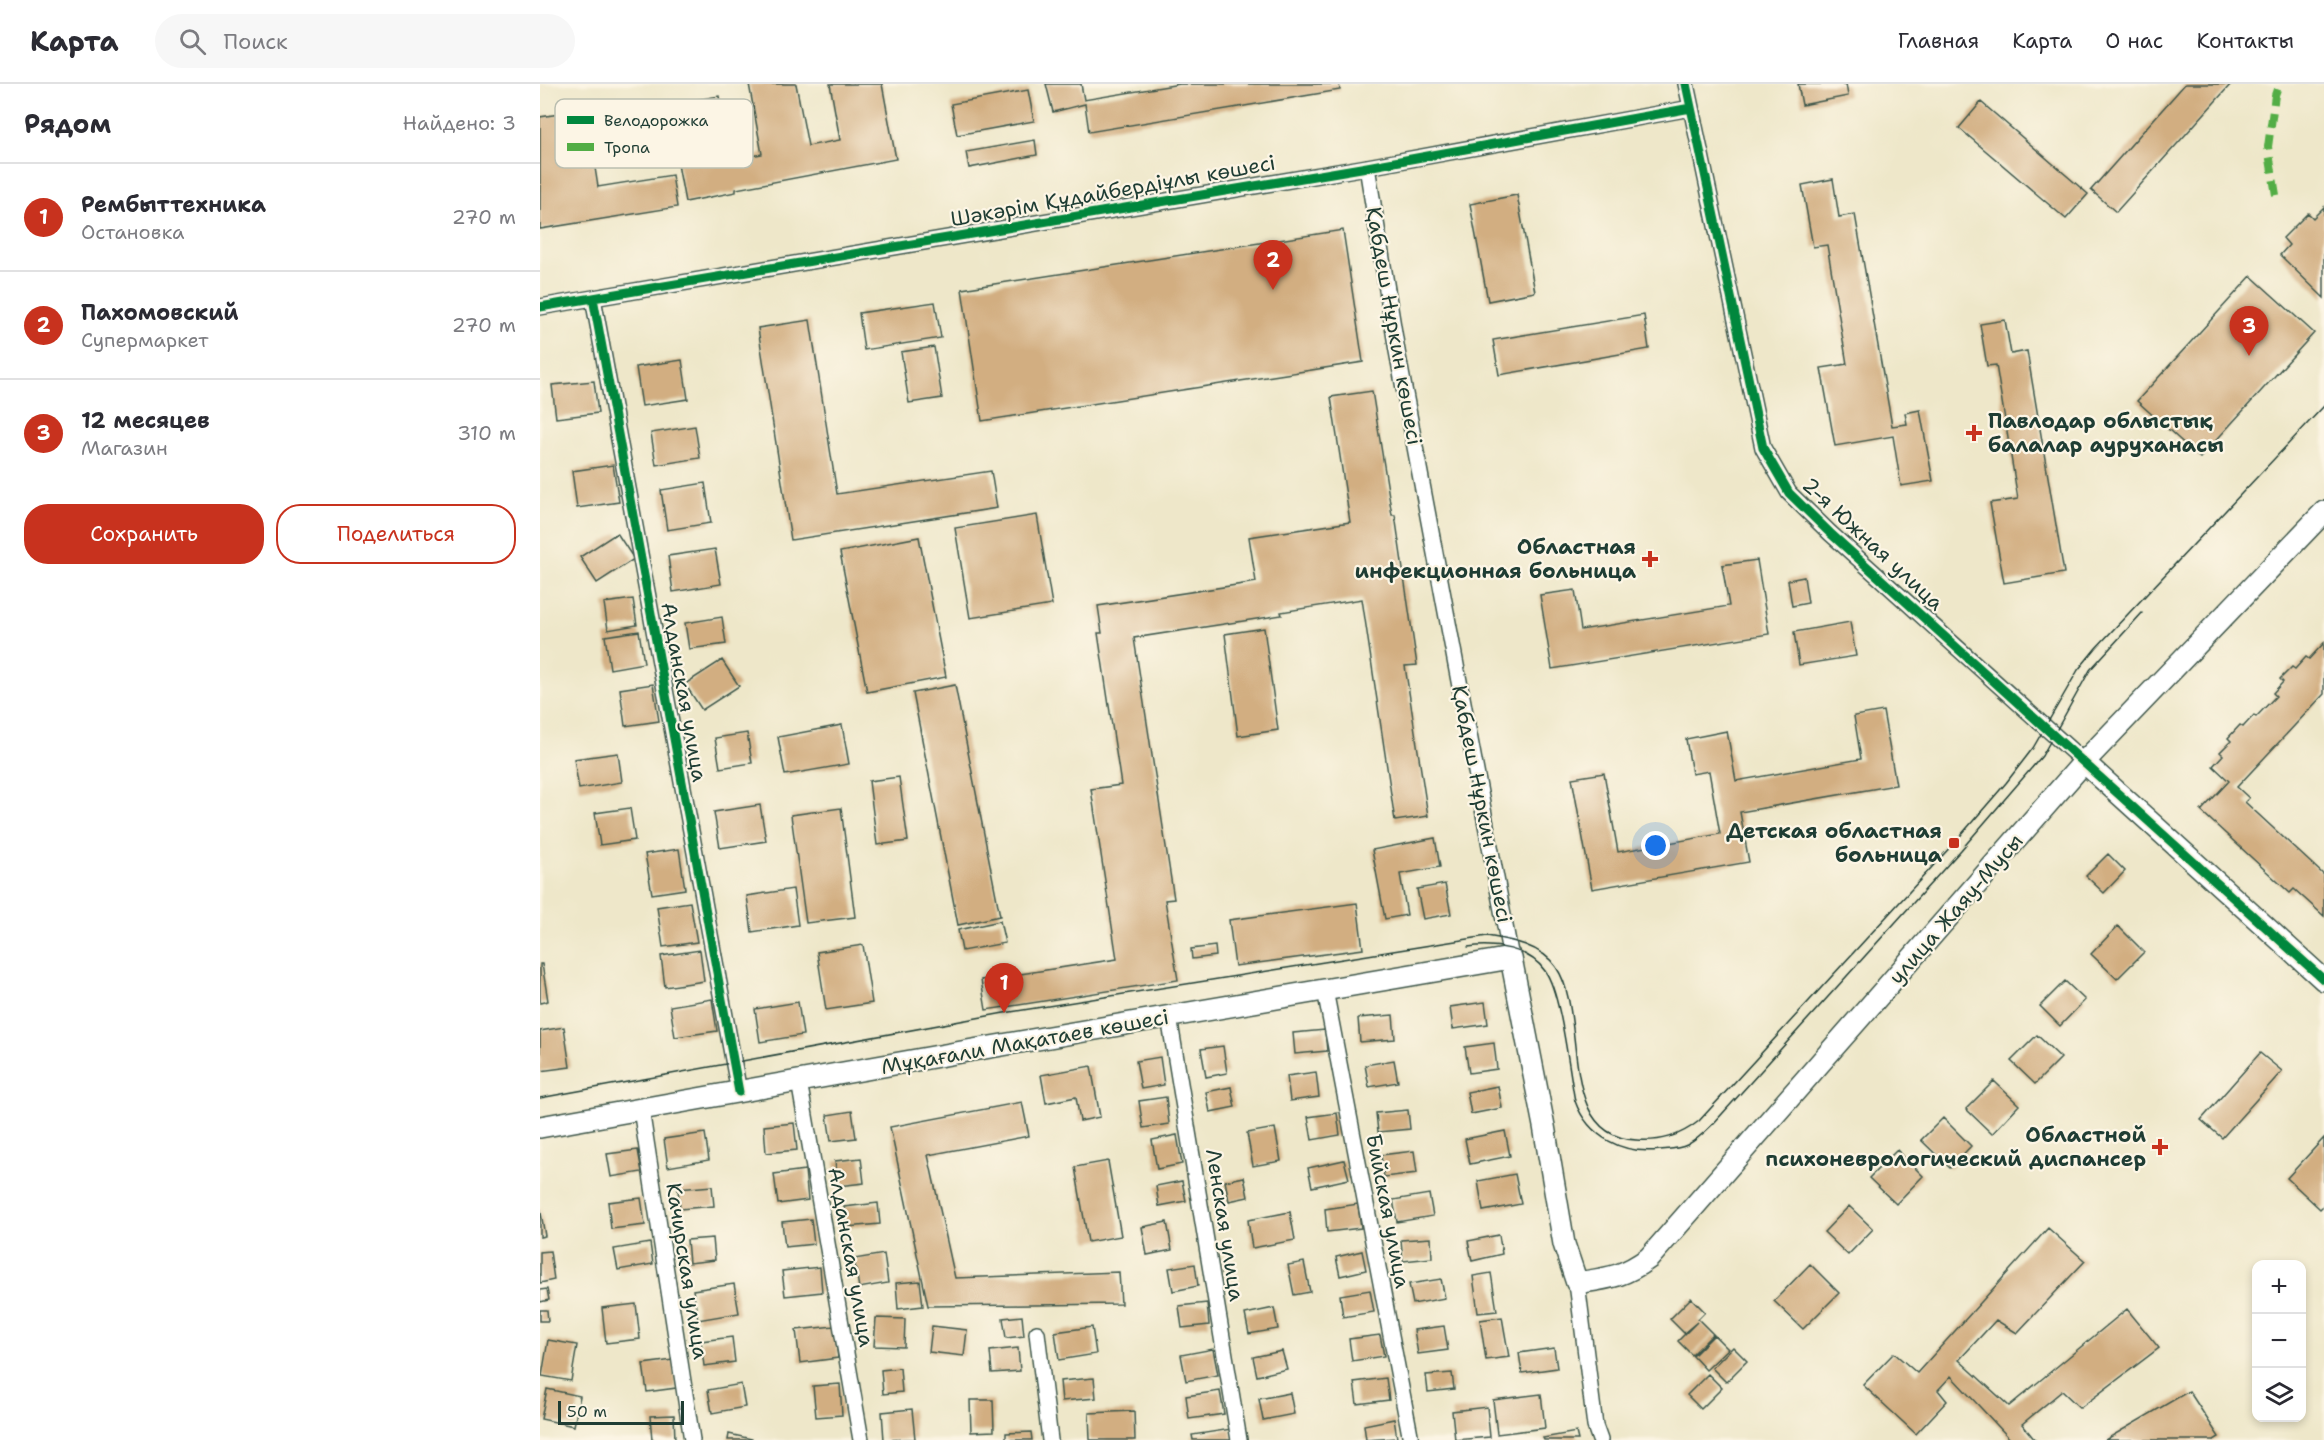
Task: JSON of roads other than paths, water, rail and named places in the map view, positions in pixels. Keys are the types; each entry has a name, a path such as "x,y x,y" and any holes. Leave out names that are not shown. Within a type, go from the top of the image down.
{"main road":[{"name":"улица Жаяу-Мусы","path":"1577,1283 1622,1275 1649,1258 2084,762 2324,512"},
{"path":"2084,762 2324,980"},
{"name":"Мұқағали Мақатаев көшесі","path":"540,1127 1511,958"},
{"name":"Қабдеш Нұркин көшесі","path":"1511,958 1544,1126 1564,1244 1577,1283"}],"street":[{"name":"2-я Южная улица","path":"1686,84 1763,448 1789,493 1830,533 2084,762"},
{"name":"Шәкәрім Құдайбердіұлы көшесі","path":"540,307 1367,167 1691,108"},
{"name":"Қабдеш Нұркин көшесі","path":"1367,167 1397,351 1511,958"},
{"name":"Алданская улица","path":"592,298 740,1092"},
{"name":"Бийская улица","path":"1325,990 1411,1440"},
{"name":"Ленская улица","path":"1169,1017 1239,1440"},
{"name":"Алданская улица","path":"799,1082 861,1440"},
{"name":"Качирская улица","path":"642,1109 692,1440"},
{"name":"Қабдеш Нұркин көшесі","path":"1577,1283 1595,1426 1600,1440"},
{"path":"1036,1334 1050,1440"}],"tram line":[{"path":"540,1098 1004,1013 1487,936 1534,949 1542,953 1556,967 1566,988 1578,1070 1584,1096 1594,1118 1611,1133 1636,1140 1662,1139 1685,1131 1699,1121 1954,843 2033,748 2078,670 2096,648 2324,406"},
{"path":"1468,947 1500,947 1520,952 1538,963 1545,971 1556,996 1575,1101 1581,1114 1598,1134 1608,1141 1633,1150 1660,1150 1687,1145 1713,1124 1961,850 2042,756 2090,670 2142,613"}],"place":[{"name":"Пахомовский","path":"1273,290"},
{"name":"12 месяцев","path":"2249,356"},
{"name":"Павлодар облыстық балалар ауруханасы","path":"1974,433"},
{"name":"Областная инфекционная больница","path":"1650,559"},
{"name":"Детская областная больница","path":"1954,843"},
{"name":"Рембыттехника","path":"1004,1013"},
{"name":"Областной психоневрологический диспансер","path":"2160,1147"}]}
